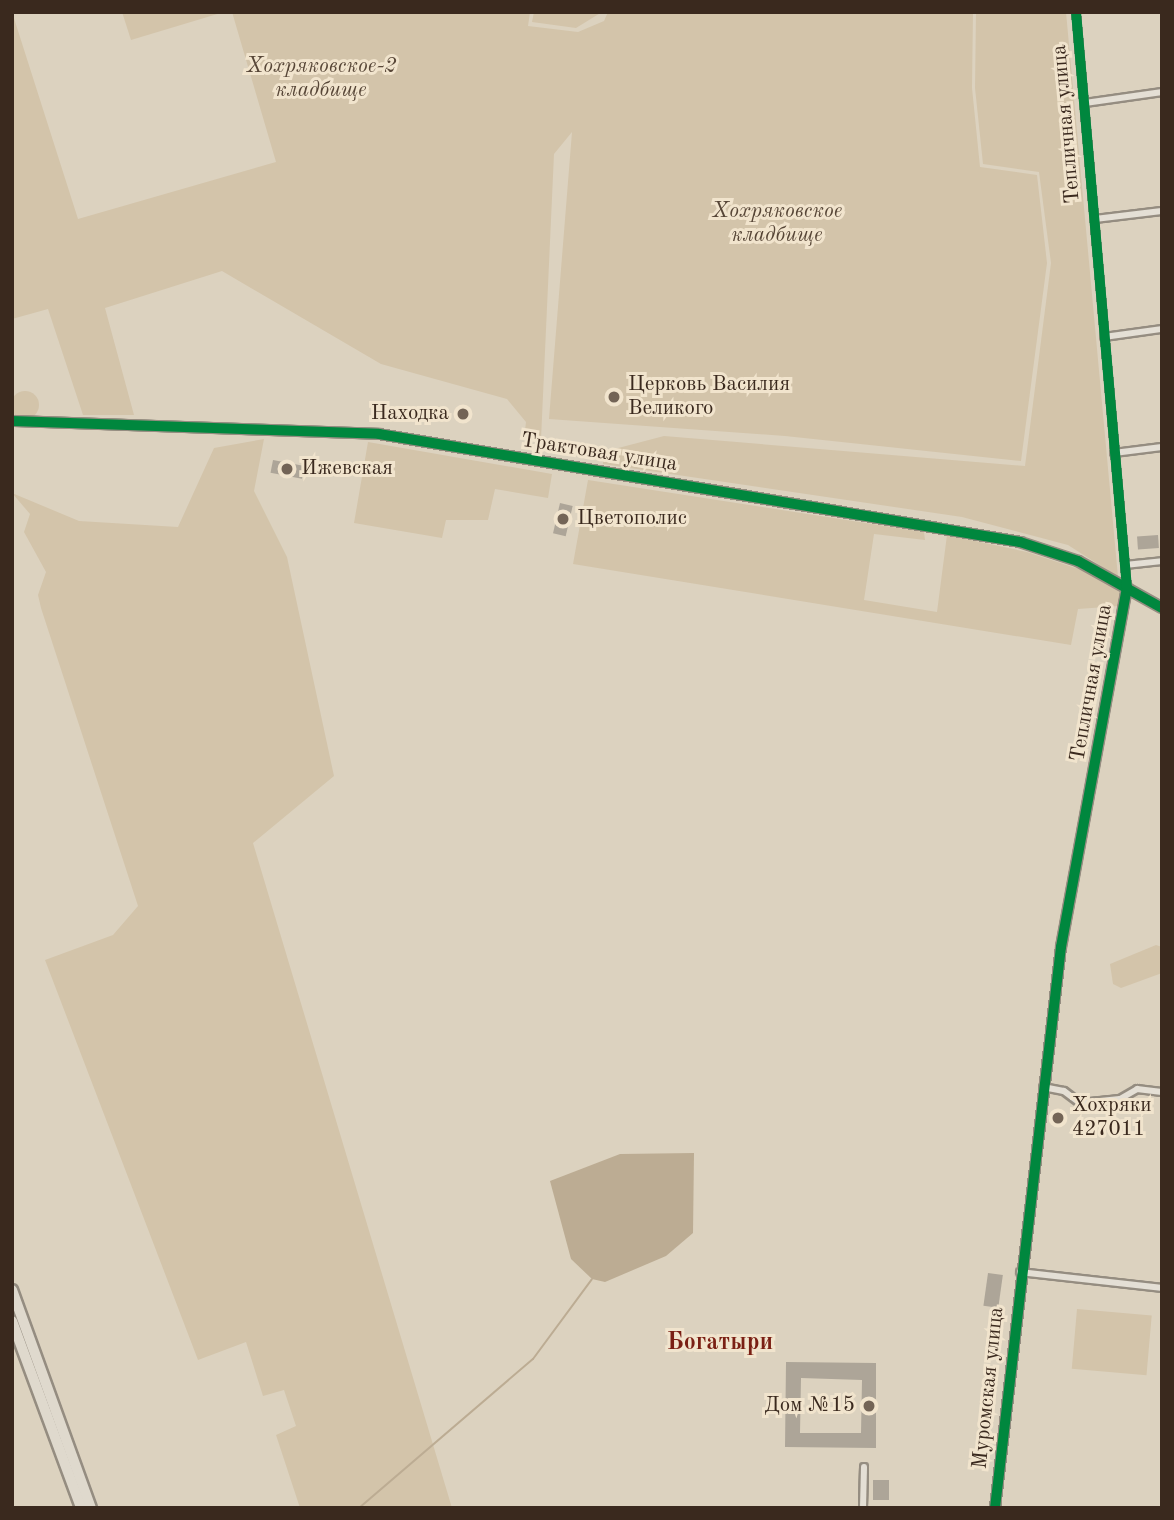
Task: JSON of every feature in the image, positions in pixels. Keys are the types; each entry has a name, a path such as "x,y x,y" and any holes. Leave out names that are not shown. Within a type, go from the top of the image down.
{"main road":[{"path":"12,1290 91,1508"},
{"path":"12,1321 17,1347 80,1508"}],"street":[{"name":"Тепличная улица","path":"1020,1272 1072,877 1088,819 1128,588 1076,12"},
{"path":"1085,103 1162,92"},
{"path":"1095,219 1162,211"},
{"path":"1104,337 1162,329"},
{"name":"Трактовая улица","path":"12,421 379,434 985,534 1078,561 1162,608"},
{"path":"1114,453 1162,447"},
{"path":"1125,565 1162,561"},
{"path":"1043,1087 1064,1091 1080,1103 1120,1099 1137,1089 1162,1092"},
{"path":"1020,1272 1162,1288"},
{"name":"Муромская улица","path":"995,1508 1020,1272"},
{"path":"863,1508 864,1467"}],"green space":[{"name":"Хохряковское кладбище","path":"12,12 78,219 276,162 232,12 530,12 528,26 578,32 604,21 608,12 973,12 972,88 980,167 1037,175 1047,263 1021,461 785,436 549,419 572,132 554,154 541,439 524,439 526,422 507,399 381,364 222,271 105,308 134,415 83,415 48,309 12,319"},
{"name":"Хохряковское-2 кладбище","path":"122,12 224,12 131,40"},
{"path":"534,12 602,12 576,28 532,22"},
{"path":"976,12 1066,12 1118,577 1068,545 962,517 603,464 603,452 664,436 1025,466 1051,263 1039,172 983,164 975,88"},
{"path":"25,391 35,395 39,405 35,415 25,419 15,415 11,405 15,395"},
{"path":"264,439 254,491 287,557 334,776 253,843 452,1508 300,1508 276,1435 296,1426 284,1390 263,1396 246,1342 198,1360 45,960 113,935 138,906 41,608 38,595 46,572 24,532 30,514 12,493 79,521 178,527 214,448"},
{"path":"368,442 552,474 548,498 495,489 488,520 446,520 442,538 354,523"},
{"path":"588,480 924,532 925,540 874,534 864,600 937,612 947,535 1027,552 1097,575 1122,594 1119,606 1078,609 1071,645 573,564"},
{"path":"1156,945 1162,947 1162,973 1121,988 1113,984 1110,964"},
{"path":"1077,1309 1152,1316 1146,1375 1072,1369"}],"shaded area":[{"path":"694,1153 693,1233 666,1256 605,1282 592,1279 571,1259 550,1181 620,1154"}],"building":[{"name":"Ижевская","path":"273,460 304,466 302,479 271,473"},
{"name":"Цветополис","path":"560,503 573,506 566,536 553,533"},
{"path":"1158,535 1159,548 1138,549 1137,536"},
{"path":"988,1273 1003,1275 998,1308 983,1306"},
{"name":"Дом №15","path":"786,1362 876,1363 876,1448 785,1447","holes":["801,1378 862,1380 861,1433 800,1433"]},
{"path":"873,1480 889,1480 889,1500 873,1500"}],"waterway":[{"path":"359,1508 533,1359 592,1279"}],"cycle path":[{"path":"995,1508 1061,947 1127,588 1076,12"},
{"path":"12,421 379,434 1020,542 1078,561 1162,608"}],"place":[{"name":"Церковь Василия Великого","path":"614,397"},
{"name":"Находка","path":"463,414"},
{"name":"Ижевская","path":"287,469"},
{"name":"Цветополис","path":"563,519"},
{"name":"Хохряки 427011","path":"1058,1118"},
{"name":"Дом №15","path":"869,1406"}],"district":[{"name":"Богатыри","path":"720,1344"}]}
